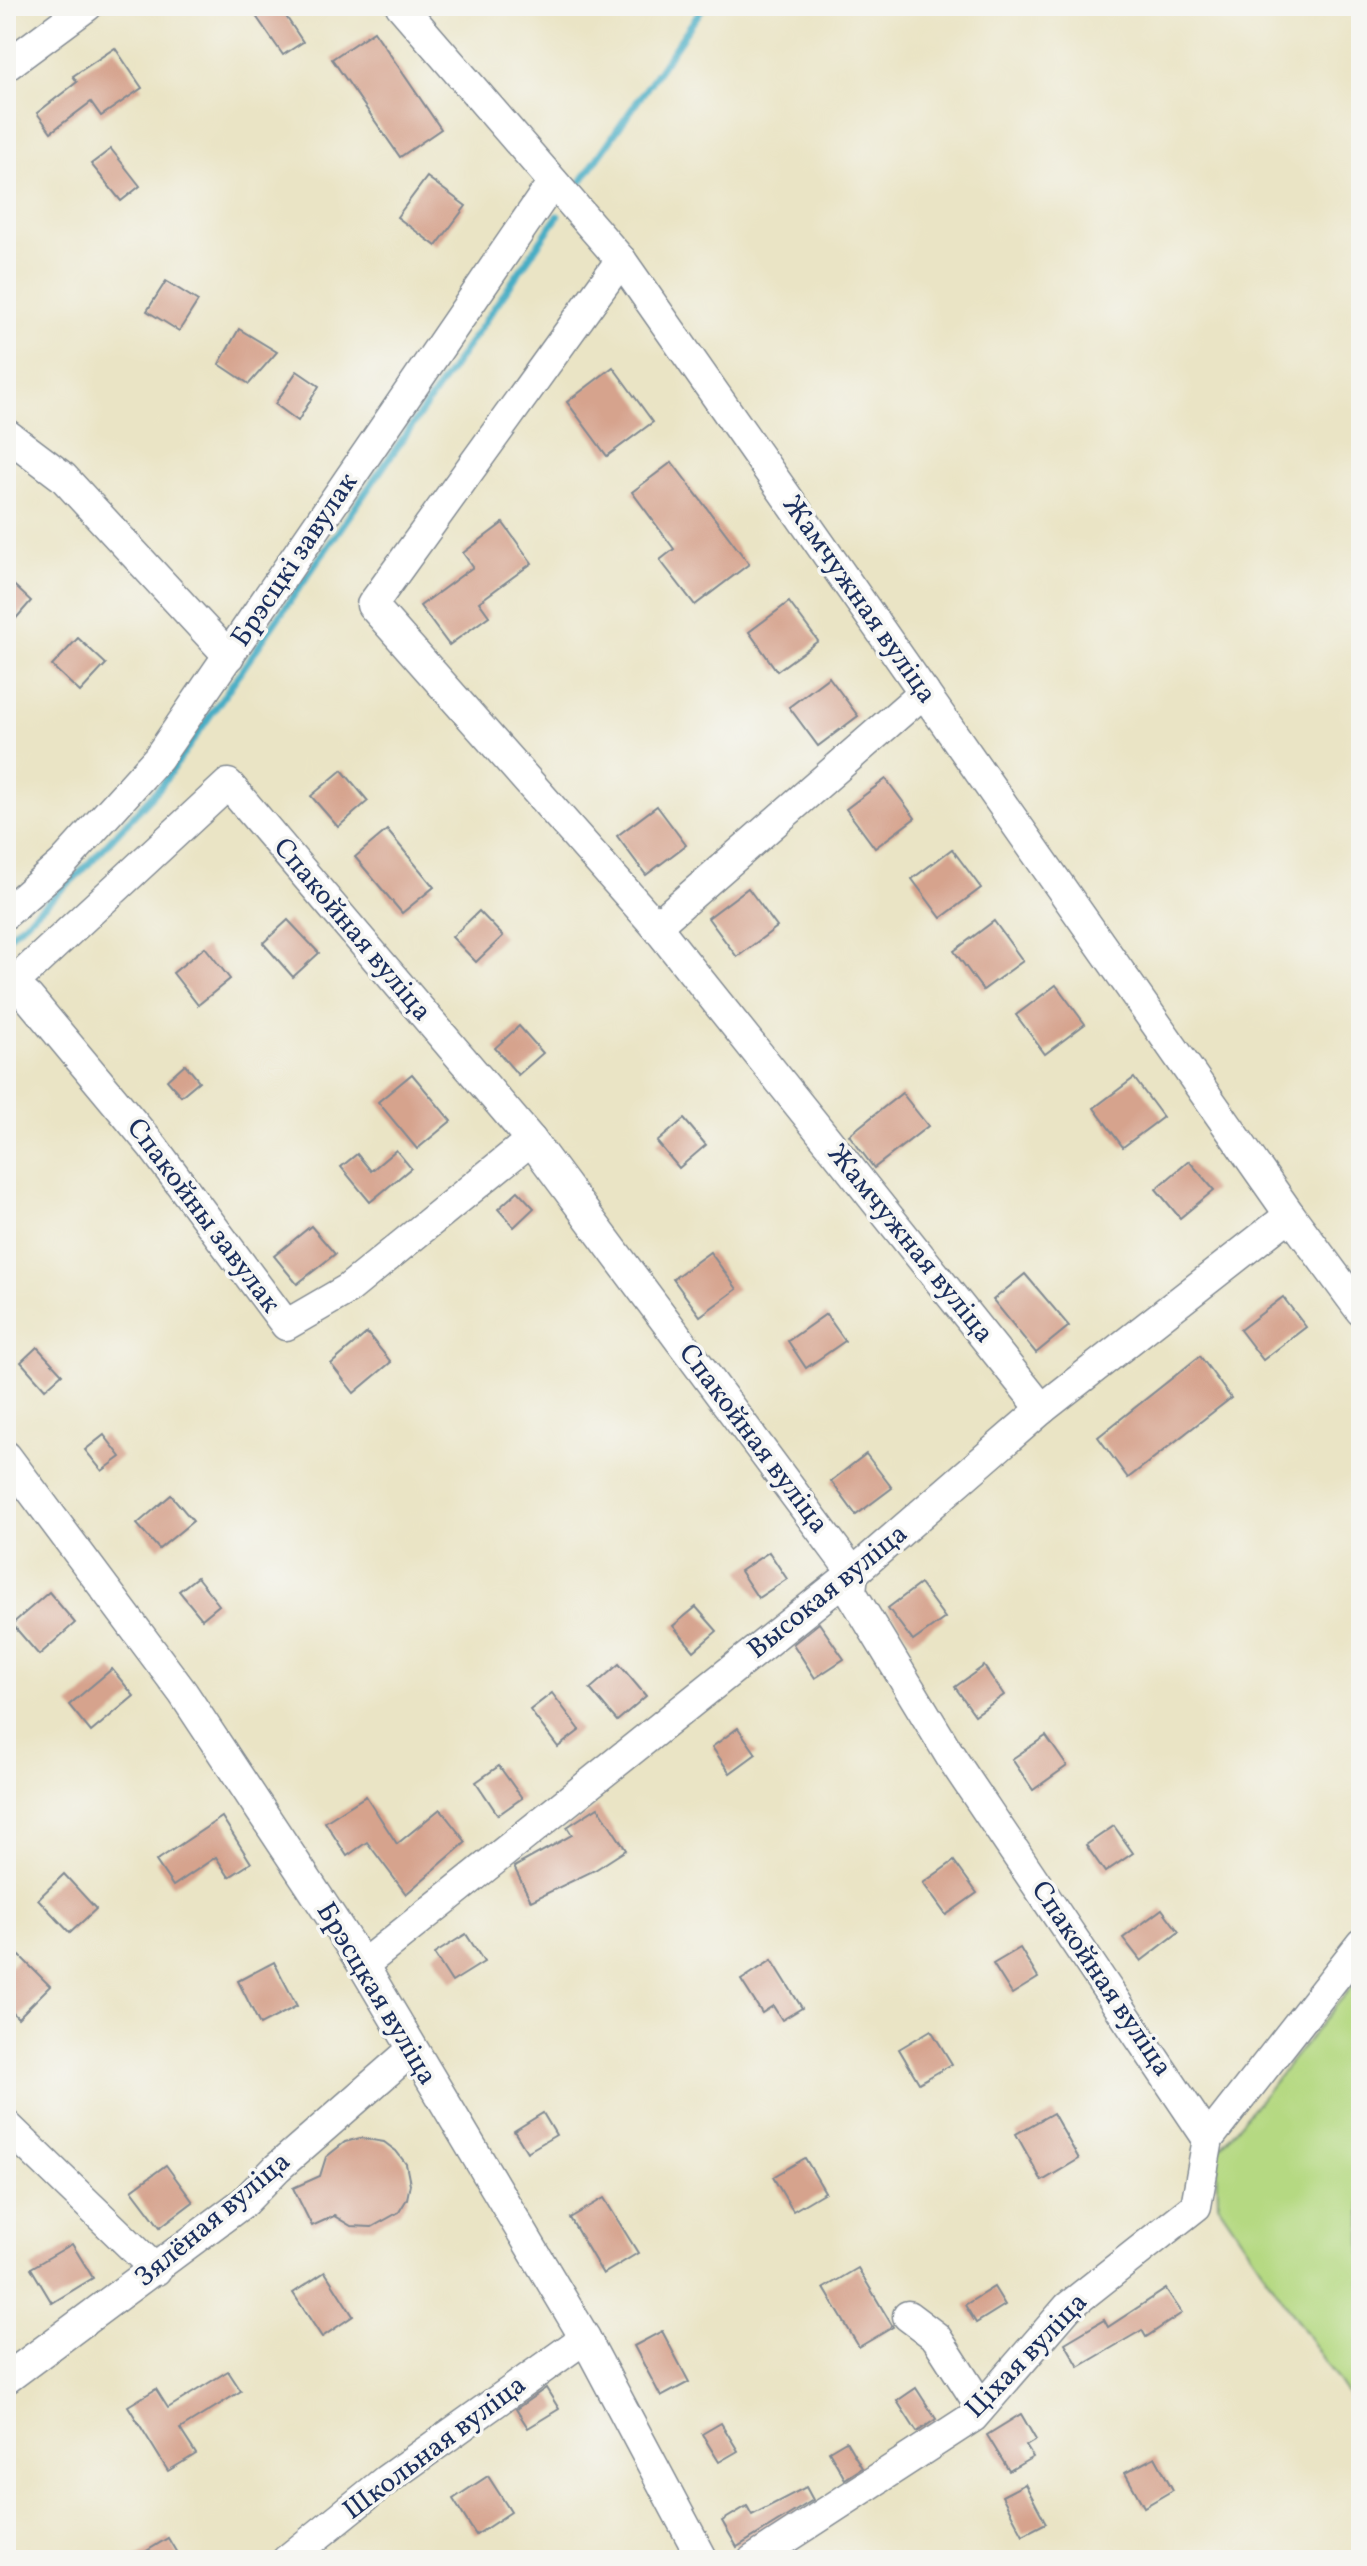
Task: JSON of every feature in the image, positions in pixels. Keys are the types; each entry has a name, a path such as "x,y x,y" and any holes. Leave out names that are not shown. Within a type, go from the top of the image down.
{"street":[{"path":"6,66 87,6"},
{"name":"Жамчужная вуліца","path":"401,6 621,260 1290,1215 1361,1311"},
{"name":"Брэсцкі завулак","path":"6,913 62,864 158,758 553,182"},
{"name":"Жамчужная вуліца","path":"621,260 372,605 656,926 1042,1409"},
{"path":"6,434 63,477 229,656"},
{"path":"656,926 924,692"},
{"name":"Спакойны завулак","path":"228,784 10,987 29,998 153,1147 286,1325 348,1289 531,1140"},
{"name":"Спакойная вуліца","path":"228,784 531,1140 853,1573 851,1592 951,1757 1208,2139"},
{"name":"Высокая вуліца","path":"363,1965 853,1573 1042,1409 1290,1215"},
{"name":"Брэсцкая вуліца","path":"6,1456 183,1693 363,1965 411,2051 585,2338 703,2560"},
{"path":"1208,2139 1361,1944"},
{"name":"Зялёная вуліца","path":"6,2379 244,2202 277,2168 411,2051"},
{"path":"6,2125 156,2270"},
{"name":"Ціхая вуліца","path":"753,2560 973,2417 1068,2307 1196,2206 1208,2139"},
{"path":"908,2316 936,2337 981,2407"},
{"name":"Школьная вуліца","path":"287,2560 385,2481 585,2338"}],"green space":[{"path":"1361,1975 1361,2415 1218,2204 1217,2152"}],"building":[{"path":"249,6 279,6 303,42 283,55"},
{"path":"374,31 441,129 400,157 332,59"},
{"path":"115,48 142,88 101,116 91,102 51,132 37,113 77,82 73,76"},
{"path":"111,149 140,186 121,201 91,164"},
{"path":"427,177 466,206 436,246 397,217"},
{"path":"166,281 198,301 179,331 147,311"},
{"path":"239,329 277,352 249,384 219,364"},
{"path":"613,367 653,422 607,456 567,402"},
{"path":"297,371 319,386 298,421 275,404"},
{"path":"672,462 749,564 695,605 660,560 674,549 632,492"},
{"path":"503,523 532,563 479,602 489,616 449,645 420,606 473,567 463,553"},
{"path":"6,578 31,601 6,630"},
{"path":"789,602 818,641 777,671 749,632"},
{"path":"78,638 106,664 80,692 52,666"},
{"path":"829,677 858,716 818,746 789,707"},
{"path":"342,770 368,801 338,827 311,796"},
{"path":"886,779 915,818 875,848 846,809"},
{"path":"657,806 686,845 646,875 617,836"},
{"path":"387,830 434,887 402,913 355,857"},
{"path":"952,849 981,888 941,918 912,879"},
{"path":"748,888 777,927 737,957 708,918"},
{"path":"479,911 503,936 476,962 452,937"},
{"path":"288,920 319,953 293,977 263,943"},
{"path":"994,921 1023,961 983,990 954,951"},
{"path":"205,947 230,979 198,1005 173,973"},
{"path":"1056,985 1085,1024 1045,1054 1016,1015"},
{"path":"519,1026 543,1053 518,1075 495,1048"},
{"path":"185,1064 199,1081 181,1096 167,1080"},
{"path":"412,1074 451,1121 417,1149 378,1102"},
{"path":"1134,1078 1163,1117 1123,1147 1094,1108"},
{"path":"902,1093 928,1126 874,1168 849,1135"},
{"path":"684,1119 706,1145 679,1168 657,1142"},
{"path":"396,1150 411,1168 370,1202 341,1167 357,1154 371,1171"},
{"path":"1189,1161 1214,1190 1180,1218 1156,1189"},
{"path":"518,1191 534,1208 514,1227 498,1209"},
{"path":"311,1226 335,1254 297,1284 274,1256"},
{"path":"710,1252 737,1289 700,1316 673,1279"},
{"path":"1025,1274 1069,1326 1036,1353 993,1300"},
{"path":"1283,1297 1306,1327 1263,1360 1240,1330"},
{"path":"826,1314 845,1341 806,1368 788,1341"},
{"path":"367,1333 391,1362 354,1393 331,1364"},
{"path":"37,1347 62,1374 45,1389 21,1362"},
{"path":"1200,1356 1231,1398 1128,1478 1098,1437"},
{"path":"104,1435 121,1457 102,1471 85,1450"},
{"path":"866,1454 892,1488 856,1515 831,1481"},
{"path":"171,1495 193,1521 159,1549 137,1524"},
{"path":"769,1552 787,1579 758,1598 740,1571"},
{"path":"197,1577 219,1605 202,1619 179,1591"},
{"path":"920,1584 945,1618 913,1641 888,1608"},
{"path":"49,1592 75,1623 39,1655 12,1624"},
{"path":"696,1607 717,1631 694,1651 673,1626"},
{"path":"819,1623 844,1659 815,1678 793,1644"},
{"path":"619,1664 646,1696 617,1721 590,1689"},
{"path":"984,1666 1004,1695 975,1715 955,1687"},
{"path":"112,1669 134,1696 91,1732 69,1705"},
{"path":"552,1693 580,1730 558,1747 530,1710"},
{"path":"738,1728 756,1754 730,1773 712,1747"},
{"path":"1046,1736 1067,1766 1033,1790 1012,1759"},
{"path":"499,1766 522,1798 498,1815 476,1782"},
{"path":"366,1796 397,1844 440,1809 466,1842 406,1894 367,1842 347,1856 325,1822"},
{"path":"598,1807 626,1850 595,1870 531,1901 514,1867 572,1835 567,1827"},
{"path":"222,1817 251,1863 229,1877 216,1857 173,1886 156,1861"},
{"path":"1114,1826 1133,1853 1105,1872 1086,1845"},
{"path":"954,1861 977,1893 946,1915 923,1883"},
{"path":"64,1874 96,1909 70,1933 38,1899"},
{"path":"1162,1909 1179,1932 1141,1961 1123,1938"},
{"path":"466,1934 484,1962 452,1982 434,1954"},
{"path":"1020,1948 1038,1978 1012,1994 993,1964"},
{"path":"20,1956 50,1986 18,2018 6,2006 6,1969"},
{"path":"772,1960 802,2008 782,2020 773,2006 762,2013 741,1980"},
{"path":"274,1962 297,2006 260,2025 238,1981"},
{"path":"931,2030 952,2064 919,2083 899,2049"},
{"path":"543,2113 556,2135 527,2152 514,2131"},
{"path":"1053,2113 1079,2159 1042,2181 1016,2134"},
{"path":"360,2138 384,2142 396,2151 406,2164 410,2184 407,2199 399,2212 372,2227 351,2226 334,2216 312,2226 293,2188 320,2176 326,2157 345,2142"},
{"path":"805,2158 825,2192 793,2211 773,2177"},
{"path":"166,2165 193,2202 160,2227 132,2190"},
{"path":"604,2198 638,2253 603,2274 570,2218"},
{"path":"72,2244 93,2278 52,2303 31,2268"},
{"path":"858,2268 893,2327 859,2347 824,2288"},
{"path":"325,2272 353,2316 322,2337 293,2293"},
{"path":"994,2287 1005,2305 976,2323 965,2305"},
{"path":"1166,2289 1182,2313 1146,2337 1142,2330 1079,2367 1065,2343 1104,2320 1108,2327"},
{"path":"662,2331 689,2382 661,2397 634,2346"},
{"path":"228,2371 241,2391 180,2429 196,2454 168,2471 128,2406 156,2389 168,2408"},
{"path":"546,2388 559,2409 528,2428 516,2409"},
{"path":"916,2388 936,2419 917,2432 897,2401"},
{"path":"1021,2414 1036,2440 1026,2446 1033,2457 1009,2471 987,2435"},
{"path":"721,2423 738,2451 719,2462 702,2434"},
{"path":"846,2441 862,2468 845,2479 829,2451"},
{"path":"1155,2457 1173,2490 1144,2507 1125,2473"},
{"path":"488,2476 511,2512 476,2535 453,2499"},
{"path":"1025,2484 1046,2523 1023,2535 1002,2496"},
{"path":"806,2487 813,2500 737,2547 722,2521 747,2506 752,2515"},
{"path":"168,2538 181,2560 132,2560"}],"waterway":[{"path":"576,189 704,6"},
{"path":"6,939 79,874 161,786 558,216"}]}
